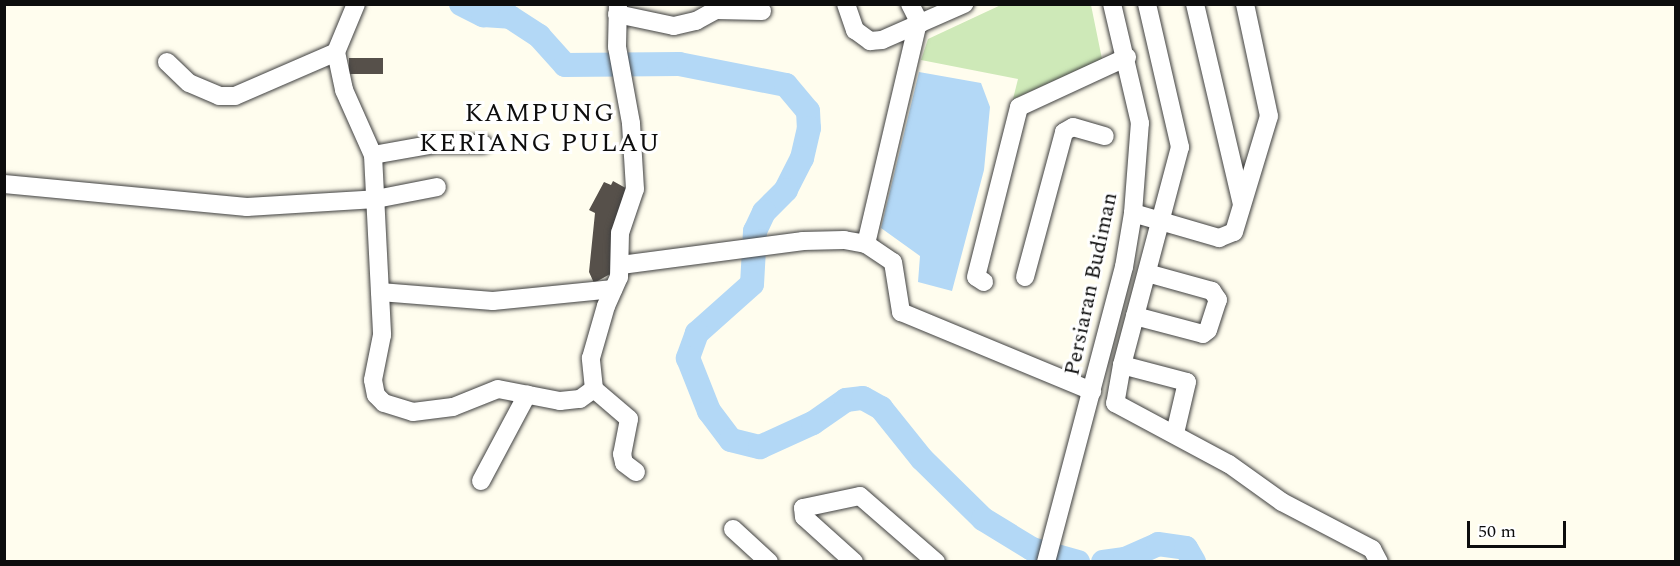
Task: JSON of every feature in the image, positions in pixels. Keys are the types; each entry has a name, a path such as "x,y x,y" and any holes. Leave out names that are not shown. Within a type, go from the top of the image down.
{"street":[{"path":"356,4 336,52 344,90 374,155 382,335 373,380 376,395 384,403 413,412 453,407 498,389 560,401 580,399 594,389"},
{"path":"846,4 855,30 870,41 918,25 964,4"},
{"path":"866,244 918,25 910,4"},
{"name":"Persiaran Budiman","path":"1046,561 1092,392 1133,213 1140,123 1112,4"},
{"path":"1148,4 1180,147 1122,365 1115,398 1117,407 1175,433 1282,502 1372,549 1379,561"},
{"path":"1195,4 1243,206"},
{"path":"1133,213 1161,223 1225,238 1234,232 1269,116 1245,4"},
{"path":"636,472 624,463 622,454 629,419 594,389 591,358 621,265 620,233 635,189 624,77 619,59 618,9 674,26 696,21 716,10 762,12"},
{"path":"167,62 189,83 219,96 235,96 336,52"},
{"path":"984,282 976,277 1019,107 1126,57"},
{"path":"1025,277 1064,132 1073,127 1105,136"},
{"path":"374,155 434,144 483,144"},
{"path":"4,184 247,207 376,199 437,187"},
{"path":"621,265 774,245 844,240 866,244 893,262 901,312 1092,392"},
{"path":"1135,316 1203,334 1208,330 1217,295 1147,273"},
{"path":"380,292 493,301 613,289"},
{"path":"1122,365 1183,379 1189,388 1175,433"},
{"path":"481,481 527,395"},
{"path":"854,561 804,517 802,511 814,503 853,496 867,500 936,561"},
{"path":"733,529 769,561"}],"green space":[{"path":"1003,4 1091,5 1102,59 1013,99 1018,79 921,60 928,39"}],"water":[{"path":"919,72 981,83 990,107 984,170 952,291 918,282 920,256 881,228"}],"building":[{"path":"349,58 383,58 383,74 349,74"},
{"path":"613,181 631,191 612,273 594,283 589,272 595,213 589,210 604,182 611,185"}],"waterway":[{"path":"461,4 483,15 510,17 539,36 565,65 679,64 786,85 808,111 809,128 802,158 786,190 764,212 755,231 752,284 697,333 688,358 709,411 731,440 760,447 813,423 846,400 863,398 881,408 922,459 983,519 1032,549 1078,562"},
{"path":"1103,562 1125,559 1158,544 1186,548 1194,562"}],"district":[{"name":"KAMPUNG KERIANG PULAU","path":"540,129"}]}
